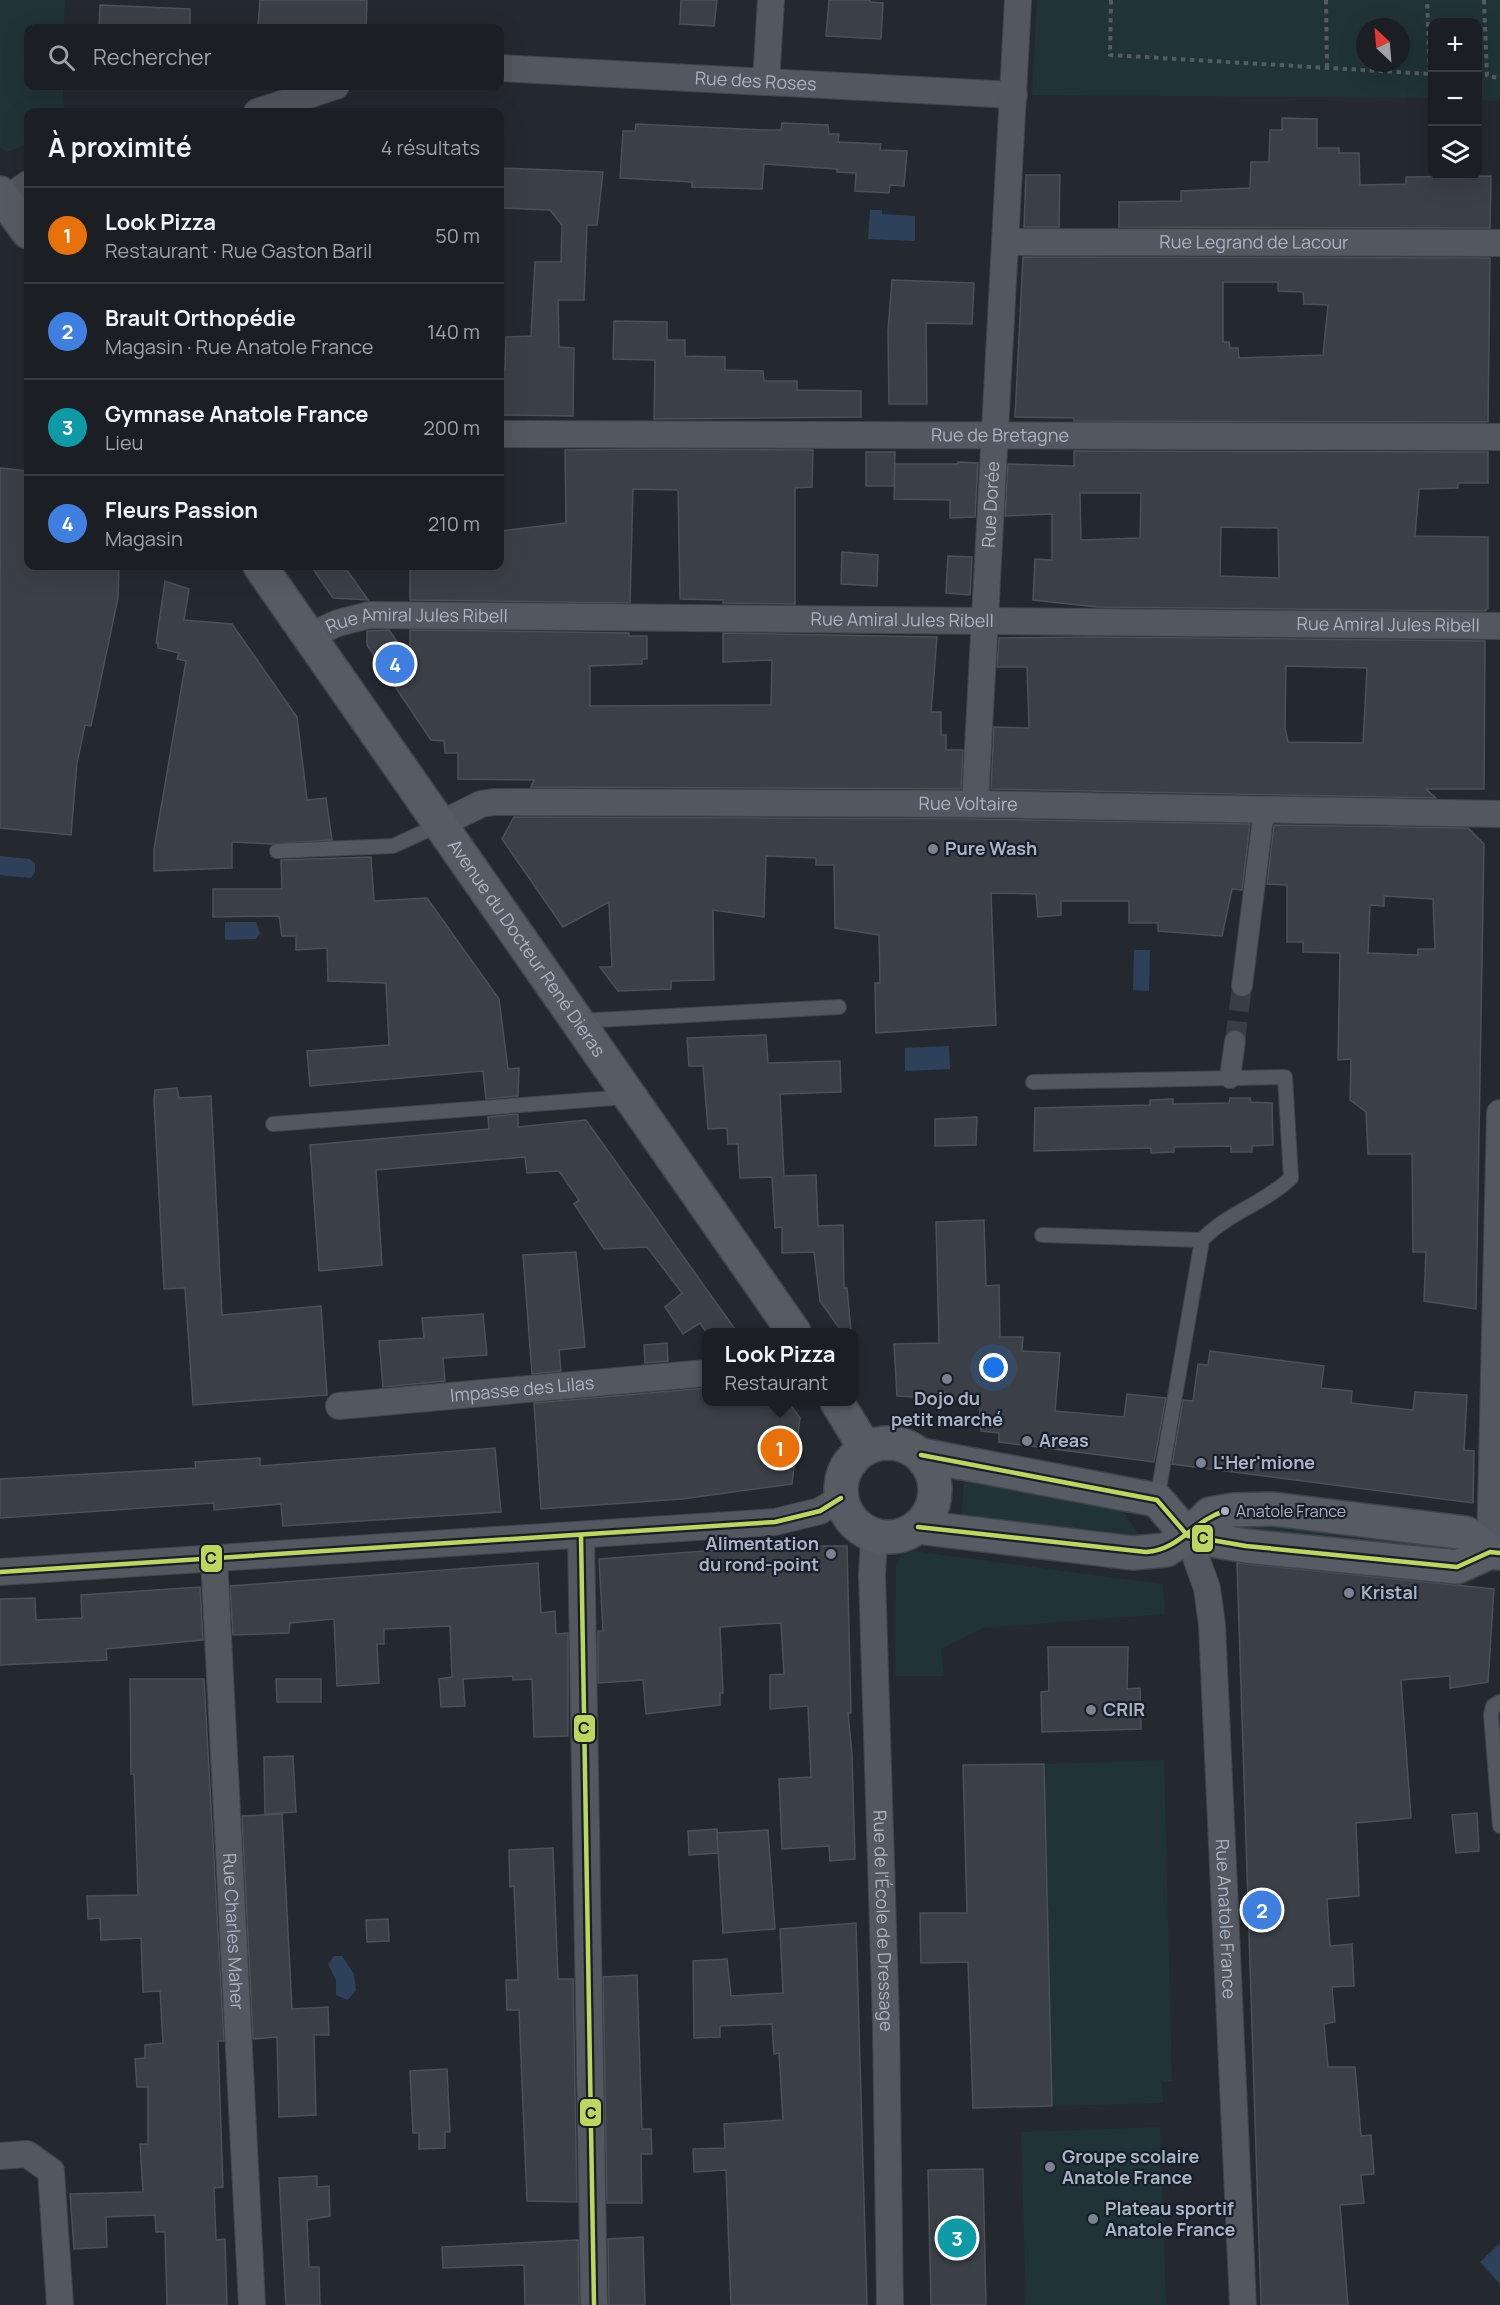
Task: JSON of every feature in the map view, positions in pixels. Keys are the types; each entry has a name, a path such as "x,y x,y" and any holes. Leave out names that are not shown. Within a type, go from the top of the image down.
{"main road":[{"path":"11,192 24,223"},
{"name":"Avenue du Docteur René Dieras","path":"263,570 791,1328"},
{"path":"840,1406 865,1448"},
{"path":"891,1442 908,1446 921,1455 933,1474 936,1490 929,1515 918,1527 906,1534 890,1537 874,1535 858,1526 847,1514 841,1498 844,1473 852,1458 865,1448 891,1442"},
{"path":"921,1455 1157,1500 1188,1536 1246,1546 1457,1567 1495,1552"},
{"path":"918,1527 1133,1553 1166,1550 1188,1536"}],"street":[{"path":"766,82 771,0"},
{"name":"Rue Dorée","path":"975,804 1018,0"},
{"name":"Rue des Roses","path":"504,68 1014,95"},
{"path":"269,108 324,90"},
{"name":"Rue Legrand de Lacour","path":"1006,242 1500,243"},
{"name":"Rue de Bretagne","path":"504,434 1500,437"},
{"name":"Rue Amiral Jules Ribell","path":"309,636 338,623 369,615 1500,626"},
{"name":"Rue Voltaire","path":"441,824 481,804 494,802 975,804 1500,814"},
{"path":"1242,986 1264,810"},
{"path":"1230,1078 1235,1041"},
{"path":"1495,1552 1500,1113"},
{"name":"Impasse des Lilas","path":"339,1406 702,1373"},
{"path":"0,1572 775,1522 820,1511 841,1498"},
{"name":"Rue de l'École de Dressage","path":"874,1535 872,1576 886,2024 890,2305"},
{"path":"581,1536 594,2305"},
{"name":"Rue Anatole France","path":"1188,1536 1207,1588 1212,1625 1243,2305"},
{"name":"Rue Charles Maher","path":"214,1558 252,2305"},
{"path":"0,2156 27,2154 51,2171 60,2305"}],"lane":[{"path":"277,851 393,846 441,824"},
{"path":"576,1021 839,1007"},
{"path":"1033,1082 1285,1077 1292,1178 1281,1188 1212,1229 1202,1240 1157,1500"},
{"path":"273,1124 629,1097"},
{"path":"1042,1235 1202,1240"},
{"path":"1500,1701 1493,1706 1491,1715 1500,1826"}],"path":[{"path":"1111,0 1110,55 1430,74 1427,0"},
{"path":"1326,0 1327,68"},
{"path":"1484,0 1488,76 1500,78"}],"green space":[{"path":"0,0 65,0 64,24 24,24 24,90 63,90 64,108 24,108 24,146 7,152 0,148"},
{"path":"1037,0 1500,0 1500,101 1482,100 1482,18 1428,18 1428,98 1032,95"},
{"path":"964,1482 1120,1506 1144,1543 961,1523"},
{"path":"1240,1518 1449,1537 1447,1550 1244,1537"},
{"path":"912,1551 1163,1584 1165,1614 983,1628 941,1649 944,1676 895,1676 896,1565 902,1554"},
{"path":"1164,1760 1172,2081 1162,2082 1163,2103 1052,2106 1044,1764"},
{"name":"Plateau sportif Anatole France","path":"1160,2127 1166,2305 1026,2305 1021,2132"}],"water":[{"path":"870,210 882,210 882,214 915,216 915,241 868,239"},
{"path":"0,856 30,859 35,863 35,872 31,878 0,875"},
{"path":"225,922 256,922 260,933 256,939 225,940"},
{"path":"1134,950 1150,950 1149,991 1133,990"},
{"path":"949,1046 950,1069 905,1071 905,1048"},
{"path":"334,1956 342,1956 354,1974 356,1990 348,2000 336,1995 336,1980 328,1964"},
{"path":"1500,2245 1500,2284 1480,2262"}],"building":[{"path":"260,0 367,0 366,24 258,24"},
{"path":"681,0 717,0 714,26 680,24"},
{"path":"829,0 870,0 870,2 883,3 881,39 826,36"},
{"path":"100,5 190,9 190,24 99,24"},
{"path":"1282,118 1317,119 1317,148 1339,148 1339,153 1359,153 1360,185 1406,184 1406,177 1428,177 1428,180 1482,180 1482,176 1491,176 1490,228 1119,227 1119,202 1181,201 1181,191 1250,188 1251,162 1269,162 1270,130 1282,130"},
{"path":"782,123 828,125 829,134 839,134 838,142 881,144 880,150 907,151 904,186 890,185 889,193 855,191 856,173 837,172 837,169 764,164 762,189 692,187 692,182 620,178 623,131 635,131 636,124 781,130"},
{"path":"504,168 603,172 597,225 587,225 584,300 558,300 559,347 574,348 573,416 504,415 506,337 531,336 535,262 561,262 562,225 550,210 504,208"},
{"path":"1026,175 1060,175 1059,227 1024,227"},
{"path":"1023,257 1490,258 1488,422 1074,421 1074,418 1015,417","holes":["1223,282 1278,282 1278,291 1303,292 1304,304 1328,305 1323,355 1239,358 1238,348 1230,348 1229,342 1223,342"]},
{"path":"892,280 974,283 972,324 926,323 927,404 889,404 888,331"},
{"path":"614,321 667,322 667,340 685,340 685,356 725,357 725,370 763,371 764,381 797,381 797,390 861,391 861,417 654,419 655,360 613,359"},
{"path":"565,450 813,450 812,487 795,488 795,604 723,603 723,600 680,599 678,490 633,489 630,603 410,600 410,570 504,570 504,531 566,523"},
{"path":"1074,451 1488,452 1488,483 1458,483 1458,488 1419,489 1415,536 1488,537 1488,608 1485,611 1097,607 1033,600 1035,559 1052,560 1052,514 1005,516 1008,464 1074,466","holes":["1080,493 1141,493 1140,538 1081,540","1221,527 1278,528 1279,578 1220,576"]},
{"path":"866,452 895,452 894,486 866,486"},
{"path":"958,462 978,463 975,517 950,518 950,500 894,499 895,464 958,464"},
{"path":"0,468 24,471 24,570 119,570 118,598 91,726 85,725 77,763 71,835 0,828"},
{"path":"842,552 878,555 877,586 841,584"},
{"path":"948,556 972,557 970,595 946,593"},
{"path":"314,570 347,570 368,600 333,598"},
{"path":"165,581 189,589 184,620 232,624 297,717 307,800 326,798 332,840 272,844 232,842 232,868 154,871 154,849 186,661 177,659 179,653 158,648 158,643 156,643"},
{"path":"389,630 410,661 410,630 629,633 629,636 647,636 647,659 642,659 642,664 590,666 590,706 771,705 772,660 723,662 723,633 937,637 931,712 941,712 941,735 946,735 946,750 963,750 961,789 531,787 534,780 458,779 458,753 445,753 444,741 431,740 367,645 367,631"},
{"path":"999,638 1485,641 1484,789 1426,789 1436,798 991,789 994,727 1029,728 1027,667 997,667","holes":["1286,666 1367,668 1363,743 1288,742 1285,728"]},
{"path":"514,817 975,819 1250,824 1242,890 1232,889 1222,936 1158,931 1158,923 1129,923 1129,901 1061,901 1061,915 1038,917 1036,894 991,893 996,1025 876,1033 875,983 880,983 879,935 835,928 834,865 816,865 816,858 766,856 764,917 713,910 714,980 671,981 671,989 618,991 600,967 612,967 609,902 563,927 502,839"},
{"path":"1274,825 1468,828 1484,844 1476,1309 1424,1301 1426,1252 1413,1252 1412,1154 1368,1154 1366,1112 1350,1100 1351,1059 1338,1060 1340,953 1303,952 1303,942 1287,942 1287,885 1267,884","holes":["1384,896 1433,899 1435,949 1418,949 1418,955 1368,953 1370,905 1384,906"]},
{"path":"371,857 374,901 427,898 499,999 508,1069 519,1068 518,1096 486,1099 483,1071 310,1086 307,1051 389,1045 386,983 328,981 327,948 296,950 296,936 282,936 279,916 213,917 213,889 282,889 281,860"},
{"path":"766,1035 768,1063 840,1061 841,1092 780,1094 784,1176 816,1175 818,1226 843,1225 844,1288 847,1288 851,1328 839,1328 820,1301 814,1252 782,1253 782,1227 775,1228 772,1177 740,1178 738,1144 728,1144 727,1128 708,1129 703,1066 689,1066 687,1038"},
{"path":"177,1088 179,1098 211,1096 222,1315 321,1306 327,1395 193,1405 185,1288 164,1289 154,1100 155,1090"},
{"path":"1230,1098 1250,1098 1251,1102 1272,1103 1273,1145 1252,1146 1252,1152 1231,1152 1231,1146 1174,1147 1174,1152 1151,1153 1151,1148 1034,1151 1035,1108 1150,1105 1150,1100 1173,1099 1173,1104 1229,1103"},
{"path":"518,1114 518,1127 586,1120 734,1328 703,1328 700,1323 683,1334 665,1307 682,1293 647,1247 604,1249 574,1204 579,1200 559,1171 527,1173 525,1157 376,1170 382,1265 319,1271 310,1145 489,1129 488,1117"},
{"path":"977,1117 976,1145 935,1146 935,1119"},
{"path":"984,1220 986,1286 999,1285 1000,1337 1023,1337 1022,1351 1060,1353 1055,1411 1124,1417 1127,1394 1166,1398 1154,1462 999,1442 999,1433 981,1431 979,1401 897,1396 894,1344 939,1343 936,1222"},
{"path":"576,1252 585,1347 559,1350 561,1371 532,1374 523,1255"},
{"path":"483,1314 487,1355 443,1358 445,1381 383,1387 379,1341 424,1338 422,1318"},
{"path":"667,1343 668,1361 645,1363 644,1345"},
{"path":"1210,1351 1324,1366 1321,1388 1352,1391 1351,1403 1413,1410 1415,1392 1467,1395 1464,1450 1474,1451 1473,1503 1172,1464 1183,1400 1193,1401 1198,1364 1208,1365"},
{"path":"702,1388 702,1406 792,1406 800,1418 792,1484 682,1499 541,1509 534,1403"},
{"path":"495,1448 501,1512 283,1526 281,1504 214,1510 214,1503 0,1518 0,1479 196,1468 195,1462 260,1458 260,1466"},
{"path":"771,1546 847,1546 851,1713 848,1713 852,1754 855,1859 830,1861 829,1846 782,1849 779,1779 811,1777 808,1706 770,1709 770,1675 784,1674 781,1623 720,1627 723,1693 720,1693 720,1705 646,1714 643,1680 598,1683 598,1631 603,1631 599,1559"},
{"path":"538,1563 541,1613 555,1611 556,1634 568,1633 568,1736 534,1737 532,1679 513,1680 513,1676 463,1679 465,1706 441,1707 439,1679 452,1677 450,1626 384,1629 384,1644 377,1644 379,1683 337,1686 334,1619 290,1623 289,1633 233,1635 230,1586"},
{"path":"1237,1563 1494,1589 1488,1682 1450,1688 1450,1676 1401,1680 1411,1818 1356,1823 1359,1896 1327,1899 1330,1946 1352,1944 1354,1986 1332,1987 1335,2022 1324,2024 1328,2067 1355,2067 1361,2136 1371,2135 1374,2174 1361,2175 1364,2203 1340,2205 1348,2305 1261,2305"},
{"path":"200,1587 203,1640 106,1649 107,1660 0,1665 0,1599 35,1598 36,1620 82,1618 81,1595"},
{"path":"1048,1647 1128,1647 1127,1689 1140,1688 1141,1729 1042,1732 1041,1692 1049,1691"},
{"path":"130,1679 204,1679 224,2041 218,2041 223,2187 214,2188 216,2240 225,2239 227,2305 167,2305 165,2232 156,2232 155,2215 106,2217 107,2247 74,2249 70,2194 143,2192 140,2144 148,2144 148,2087 137,2087 135,2059 145,2058 145,2045 163,2043 160,1991 143,1992 141,1938 101,1940 100,1918 88,1919 87,1896 138,1895 134,1774 131,1774"},
{"path":"276,1679 321,1679 321,1702 277,1702"},
{"path":"293,1756 296,1812 265,1814 264,1757"},
{"path":"1044,1764 1052,2106 973,2108 968,1962 921,1963 920,1913 967,1913 963,1765"},
{"path":"1477,1813 1479,1851 1456,1853 1452,1815"},
{"path":"282,1814 292,2009 328,2007 329,2035 314,2035 316,2115 279,2117 277,2037 253,2039 242,1816"},
{"path":"717,1829 718,1853 689,1855 688,1831"},
{"path":"768,1830 775,1929 723,1933 717,1833"},
{"path":"553,1848 558,1979 573,1979 577,2202 527,2201 519,2010 507,2010 506,1980 518,1980 514,1886 510,1887 509,1850"},
{"path":"388,1919 389,1941 367,1942 366,1920"},
{"path":"856,1923 867,2305 731,2305 726,2170 694,2172 693,2149 725,2148 724,2124 783,2120 779,2053 774,2054 772,2024 720,2026 720,2037 694,2038 693,1961 727,1959 731,1996 783,1993 780,1929"},
{"path":"637,1975 642,2129 651,2129 652,2154 641,2154 642,2203 607,2203 603,1977"},
{"path":"447,2069 450,2132 445,2132 445,2148 419,2149 419,2133 413,2133 410,2071"},
{"path":"983,2169 986,2305 931,2305 928,2170"},
{"path":"317,2176 317,2187 329,2186 330,2216 307,2220 309,2267 319,2267 320,2305 286,2305 279,2178"},
{"path":"643,2237 645,2305 609,2305 608,2239"},
{"path":"578,2240 579,2305 525,2305 524,2265 443,2268 442,2247"}],"tunnel":[{"path":"1235,1041 1242,986"}],"transit line":[{"name":"C","path":"921,1455 1157,1500 1188,1536 1246,1546 1457,1567 1490,1552 1500,1553"},
{"name":"C","path":"0,1572 775,1522 820,1511 841,1498"},
{"name":"C","path":"918,1527 1146,1552 1158,1550 1178,1541 1204,1521 1225,1511"},
{"name":"C","path":"581,1536 594,2305"}],"place":[{"name":"Fleurs Passion","path":"395,664"},
{"name":"Pure Wash","path":"933,849"},
{"name":"Dojo du petit marché","path":"947,1379"},
{"name":"Areas","path":"1027,1441"},
{"name":"Look Pizza","path":"780,1448"},
{"name":"L'Her'mione","path":"1201,1463"},
{"name":"Anatole France","path":"1225,1511"},
{"name":"Alimentation du rond-point","path":"831,1554"},
{"name":"Kristal","path":"1349,1593"},
{"name":"CRIR","path":"1091,1710"},
{"name":"Brault Orthopédie","path":"1262,1910"},
{"name":"Groupe scolaire Anatole France","path":"1050,2167"},
{"name":"Plateau sportif Anatole France","path":"1093,2219"},
{"name":"Gymnase Anatole France","path":"957,2238"}]}
